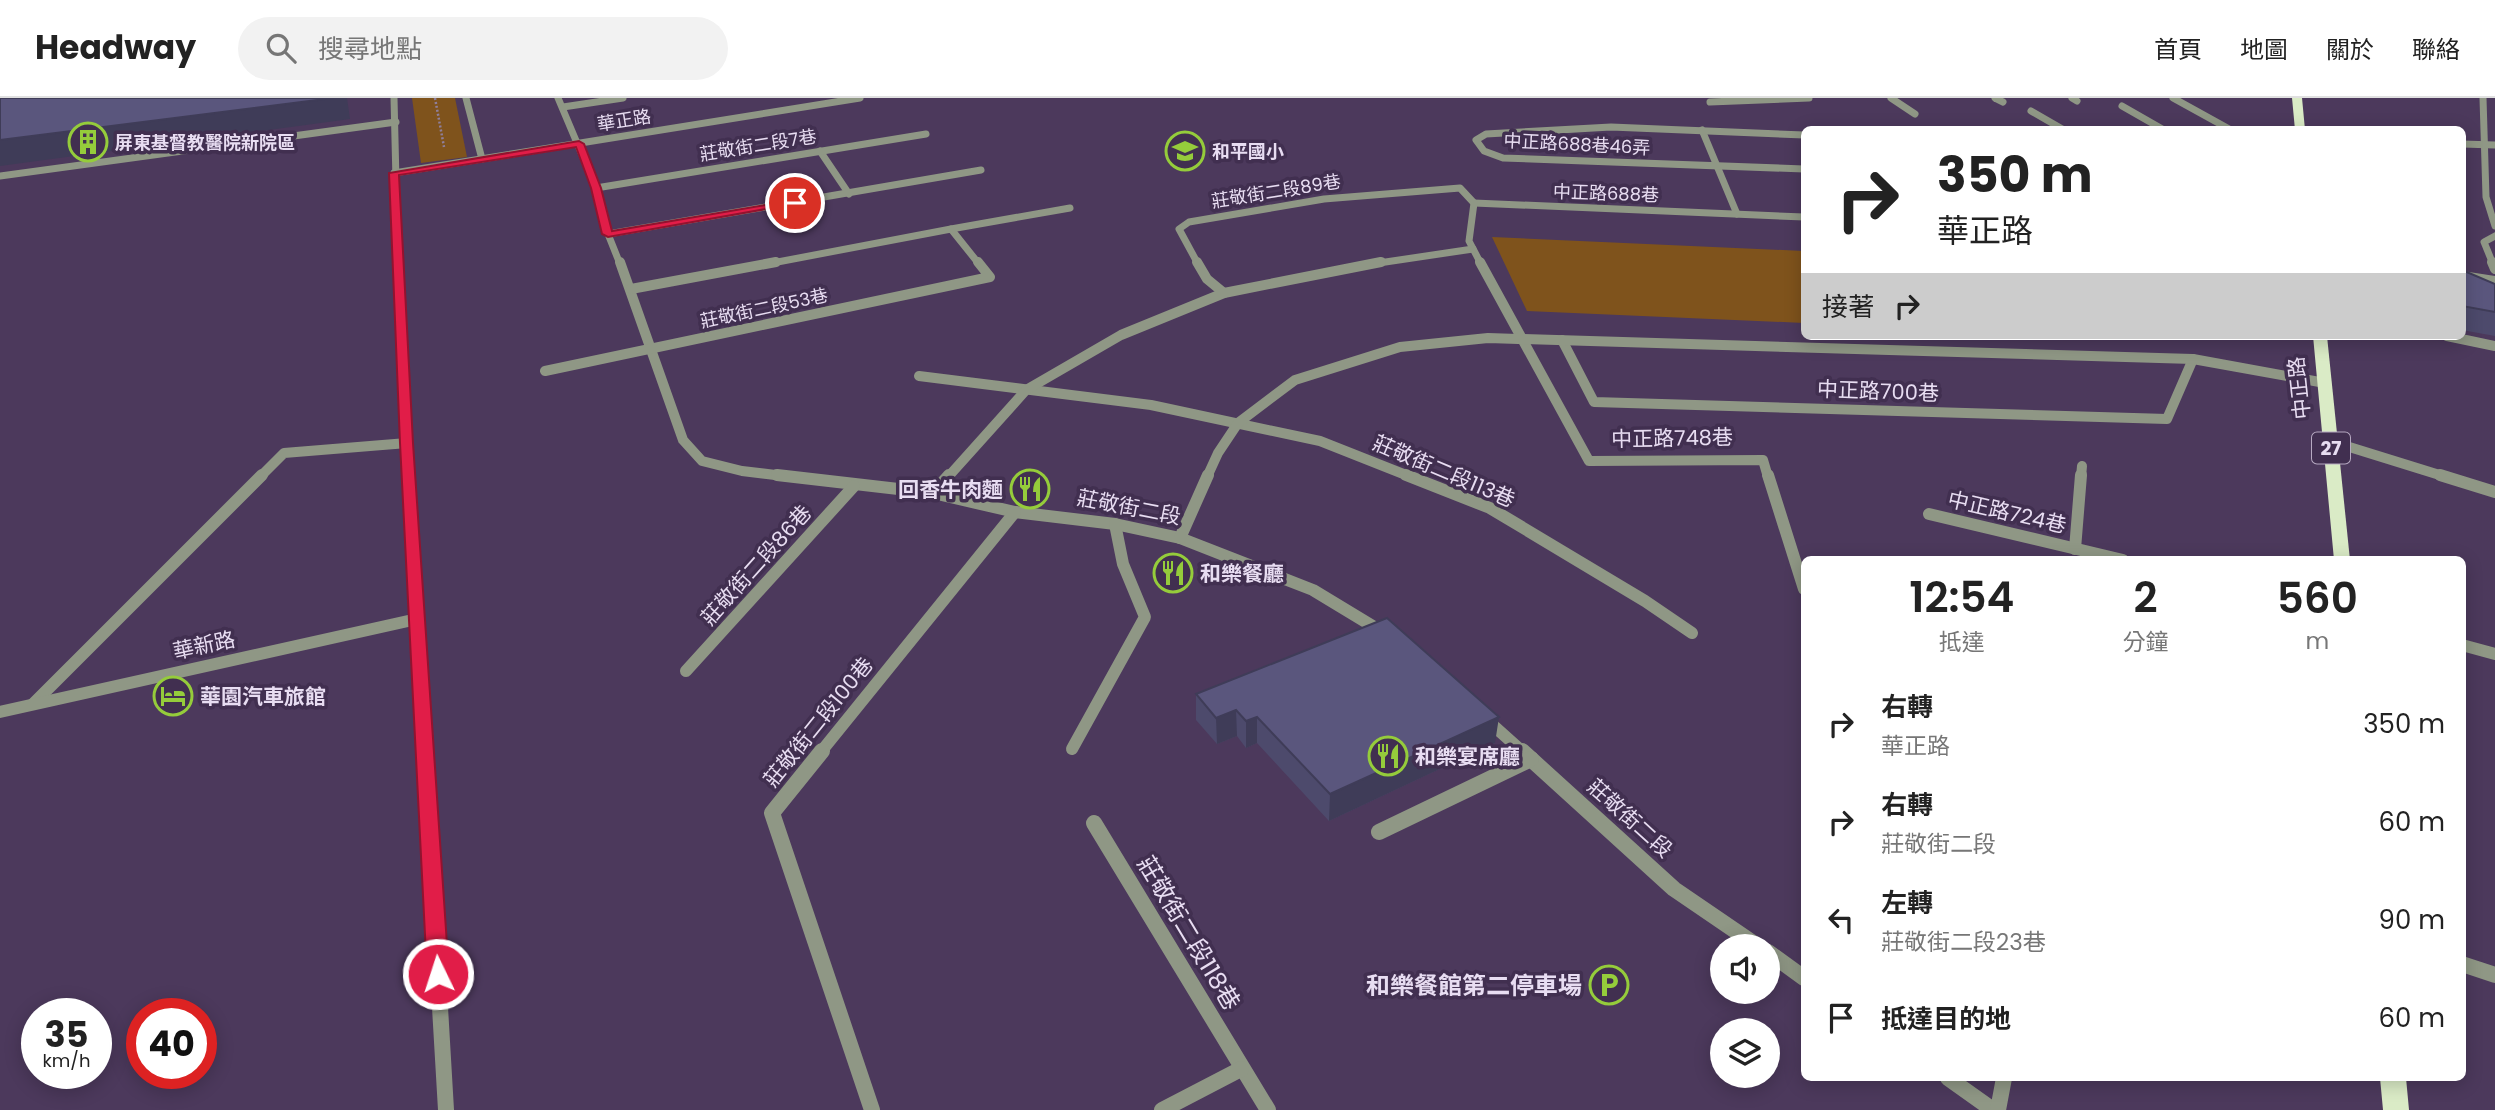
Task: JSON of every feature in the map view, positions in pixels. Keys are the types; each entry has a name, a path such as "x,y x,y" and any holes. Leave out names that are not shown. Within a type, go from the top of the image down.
{"main road":[{"path":"2297,98 2300,126"},
{"name":"中正路","path":"2320,340 2342,556"},
{"path":"2393,1081 2396,1110"}],"street":[{"path":"394,98 394,173 407,443 446,1110"},
{"path":"466,98 482,159"},
{"name":"莊敬街二段","path":"558,98 596,188 608,234 631,289 683,440 702,461 742,471 933,493 1015,512 1115,524 1180,538 1313,590 1401,643"},
{"path":"563,107 623,98"},
{"name":"華正路","path":"394,173 860,98"},
{"path":"1710,102 1810,98"},
{"path":"1891,98 1915,114"},
{"path":"1996,98 2003,102"},
{"path":"2173,98 2224,126"},
{"path":"2483,98 2486,197 2495,226"},
{"path":"2122,106 2157,126"},
{"path":"2031,111 2057,126"},
{"path":"0,176 396,122"},
{"name":"中正路688巷46弄","path":"1801,135 1574,127 1486,134 1476,139 1484,151 1503,158 1801,169"},
{"path":"1702,130 1737,214"},
{"name":"莊敬街二段7巷","path":"596,188 926,134"},
{"path":"2466,144 2495,145"},
{"path":"820,151 849,194"},
{"path":"608,234 981,170"},
{"path":"1460,188 1474,203"},
{"name":"莊敬街二段89巷","path":"1224,293 1207,279 1179,229 1189,222 1266,205 1383,191 1460,188"},
{"name":"中正路688巷","path":"1474,203 1801,217"},
{"name":"中正路748巷","path":"1474,203 1469,241 1589,461 1763,460 1801,580"},
{"path":"631,289 1070,208"},
{"name":"莊敬街二段53巷","path":"545,371 990,276 951,229"},
{"path":"2495,236 2484,242 2495,270"},
{"path":"933,493 1026,390 1121,335 1224,293 1385,261 1474,249"},
{"path":"2466,277 2495,281"},
{"path":"1180,538 1218,453 1238,423 1295,380 1400,347 1489,338 1522,338"},
{"name":"中正路700巷","path":"1522,338 2193,359 2325,383"},
{"name":"中正路700巷","path":"1562,340 1594,402 1608,403 2166,419 2193,359"},
{"path":"2466,340 2495,346"},
{"name":"莊敬街二段113巷","path":"919,376 1151,405 1320,441 1490,508 1645,601 1692,633"},
{"path":"2330,440 2495,492"},
{"path":"33,704 284,453 407,443"},
{"name":"中正路724巷","path":"2075,548 2082,466"},
{"name":"莊敬街二段86巷","path":"686,671 854,486"},
{"name":"莊敬街二段100巷","path":"872,1110 772,813 1015,512"},
{"name":"中正路724巷","path":"1929,513 2107,556"},
{"path":"1072,749 1144,617 1123,564 1115,524"},
{"name":"華新路","path":"0,712 417,619"},
{"path":"2466,646 2495,654"},
{"name":"莊敬街二段","path":"1481,714 1674,888 1740,934"},
{"path":"1380,832 1531,759"},
{"name":"莊敬街二段118巷","path":"1094,823 1268,1110"},
{"path":"1780,961 1801,976"},
{"path":"2466,965 2495,975"},
{"path":"1162,1110 1241,1069"},
{"path":"1952,1081 1995,1110 2003,1081"}],"path":[{"path":"435,98 446,158"}],"shaded area":[{"path":"412,98 455,98 467,157 421,163"},
{"path":"1492,237 1801,251 1801,323 1527,311"}],"building":[{"path":"0,98 333,98 0,140"},
{"path":"2466,272 2495,284 2495,312 2466,307"},
{"path":"1387,618 1499,717 1330,794 1257,717 1246,721 1236,710 1216,718 1196,694"}],"place":[{"name":"屏東基督教醫院新院區","path":"88,142"},
{"name":"和平國小","path":"1185,151"},
{"name":"回香牛肉麵","path":"1030,489"},
{"name":"和樂餐廳","path":"1173,573"},
{"name":"華園汽車旅館","path":"173,696"},
{"name":"和樂宴席廳","path":"1388,756"},
{"name":"和樂餐館第二停車場","path":"1609,985"}],"route":[{"path":"438,974 394,173 579,144 596,188 608,234 795,203"}]}
